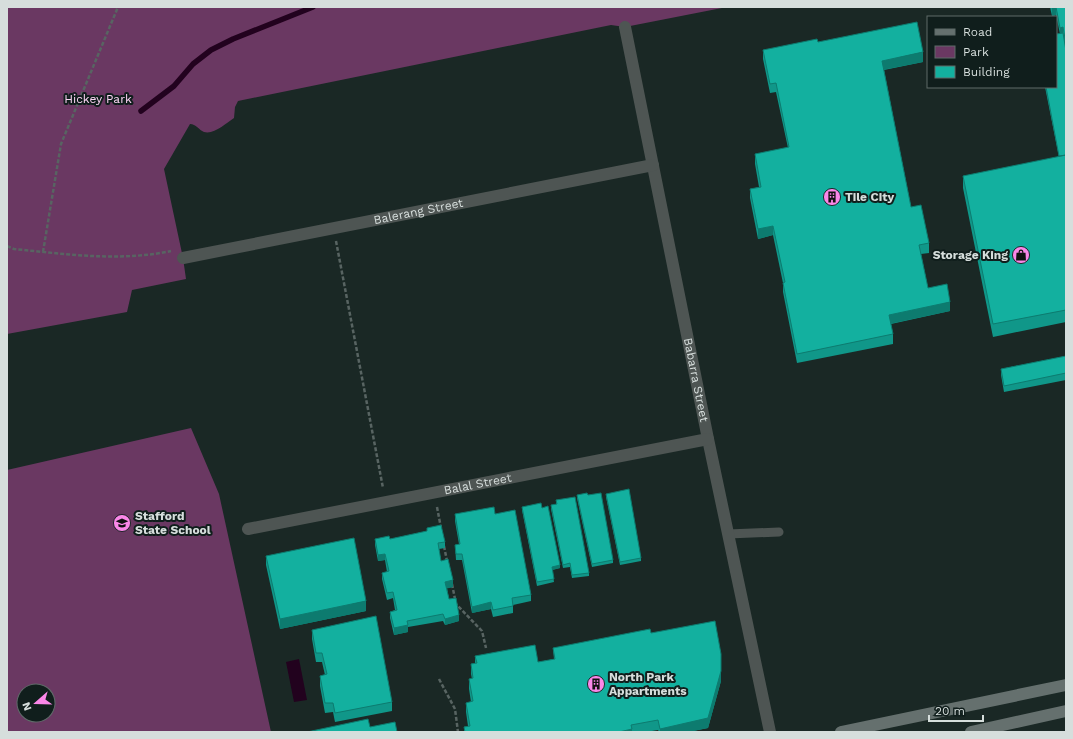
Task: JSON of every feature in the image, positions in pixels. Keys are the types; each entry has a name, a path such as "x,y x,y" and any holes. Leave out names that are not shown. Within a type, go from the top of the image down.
{"main road":[{"path":"841,732 1066,686"},
{"path":"971,732 1066,711"}],"street":[{"name":"Babarra Street","path":"625,27 708,439 770,732"},
{"name":"Balerang Street","path":"183,258 654,165"},
{"name":"Balal Street","path":"248,529 708,439"}],"lane":[{"path":"728,534 779,532"}],"path":[{"path":"43,252 61,144 118,7"},
{"path":"334,228 386,502"},
{"path":"7,246 14,249 98,256 148,256 177,250 183,258"},
{"path":"434,493 441,531"},
{"path":"444,543 448,566"},
{"path":"451,580 456,604 482,631 486,648"},
{"path":"439,679 455,709 458,732"}],"green space":[{"name":"Hickey Park","path":"7,7 727,7 625,27 611,25 238,101 235,107 234,118 212,132 204,132 190,124 164,169 186,279 132,290 127,312 7,334"},
{"name":"Stafford State School","path":"191,428 219,494 271,732 7,732 7,470"}],"shaded area":[{"path":"299,659 307,700 294,702 286,662"}],"building":[{"path":"1056,7 1066,7 1066,44 1063,27 1060,28"},
{"name":"Tile City","path":"917,22 923,52 882,61 911,207 921,205 929,243 919,245 928,288 947,284 950,302 889,315 893,334 797,354 783,283 785,282 773,226 758,229 750,189 761,187 755,154 789,147 776,83 770,84 763,50 817,39 818,42"},
{"path":"1063,33 1066,51 1066,155 1059,156 1046,88 1057,88 1057,34"},
{"name":"Storage King","path":"1066,155 1066,310 993,324 963,176"},
{"path":"1066,356 1066,373 1004,386 1001,369"},
{"path":"629,489 641,558 620,562 606,494"},
{"path":"587,493 588,495 601,493 613,560 592,564 577,495"},
{"path":"575,497 589,573 572,575 570,563 563,565 551,505 557,504 556,500"},
{"path":"541,503 542,508 548,506 560,565 552,567 554,579 537,582 522,507"},
{"path":"494,507 495,514 515,510 531,595 512,598 513,606 493,610 491,602 472,607 462,554 456,554 455,545 460,544 455,514"},
{"path":"441,525 445,542 438,543 441,561 448,559 453,580 445,582 449,599 456,598 459,615 445,619 443,614 407,621 408,625 394,628 390,612 397,610 393,592 387,593 382,573 389,571 385,554 378,555 375,539 389,536 390,539 427,531 427,528"},
{"path":"354,538 366,601 280,619 266,556"},
{"path":"376,616 392,702 335,713 333,703 325,703 320,676 327,674 322,653 316,653 312,630"},
{"name":"North Park Appartments","path":"715,621 721,654 721,671 708,718 660,729 658,720 631,725 632,729 619,732 465,732 464,727 470,726 466,703 473,701 469,679 473,678 471,664 477,663 475,656 535,645 538,662 555,659 553,648 650,629 651,633"},
{"path":"368,719 370,727 395,722 397,732 307,732"}],"waterway":[{"path":"141,111 174,86 193,64 211,50 233,39 313,7"}],"place":[{"name":"Tile City","path":"832,197"},
{"name":"Storage King","path":"1021,255"},
{"name":"Stafford State School","path":"122,523"},
{"name":"North Park Appartments","path":"596,684"}]}
